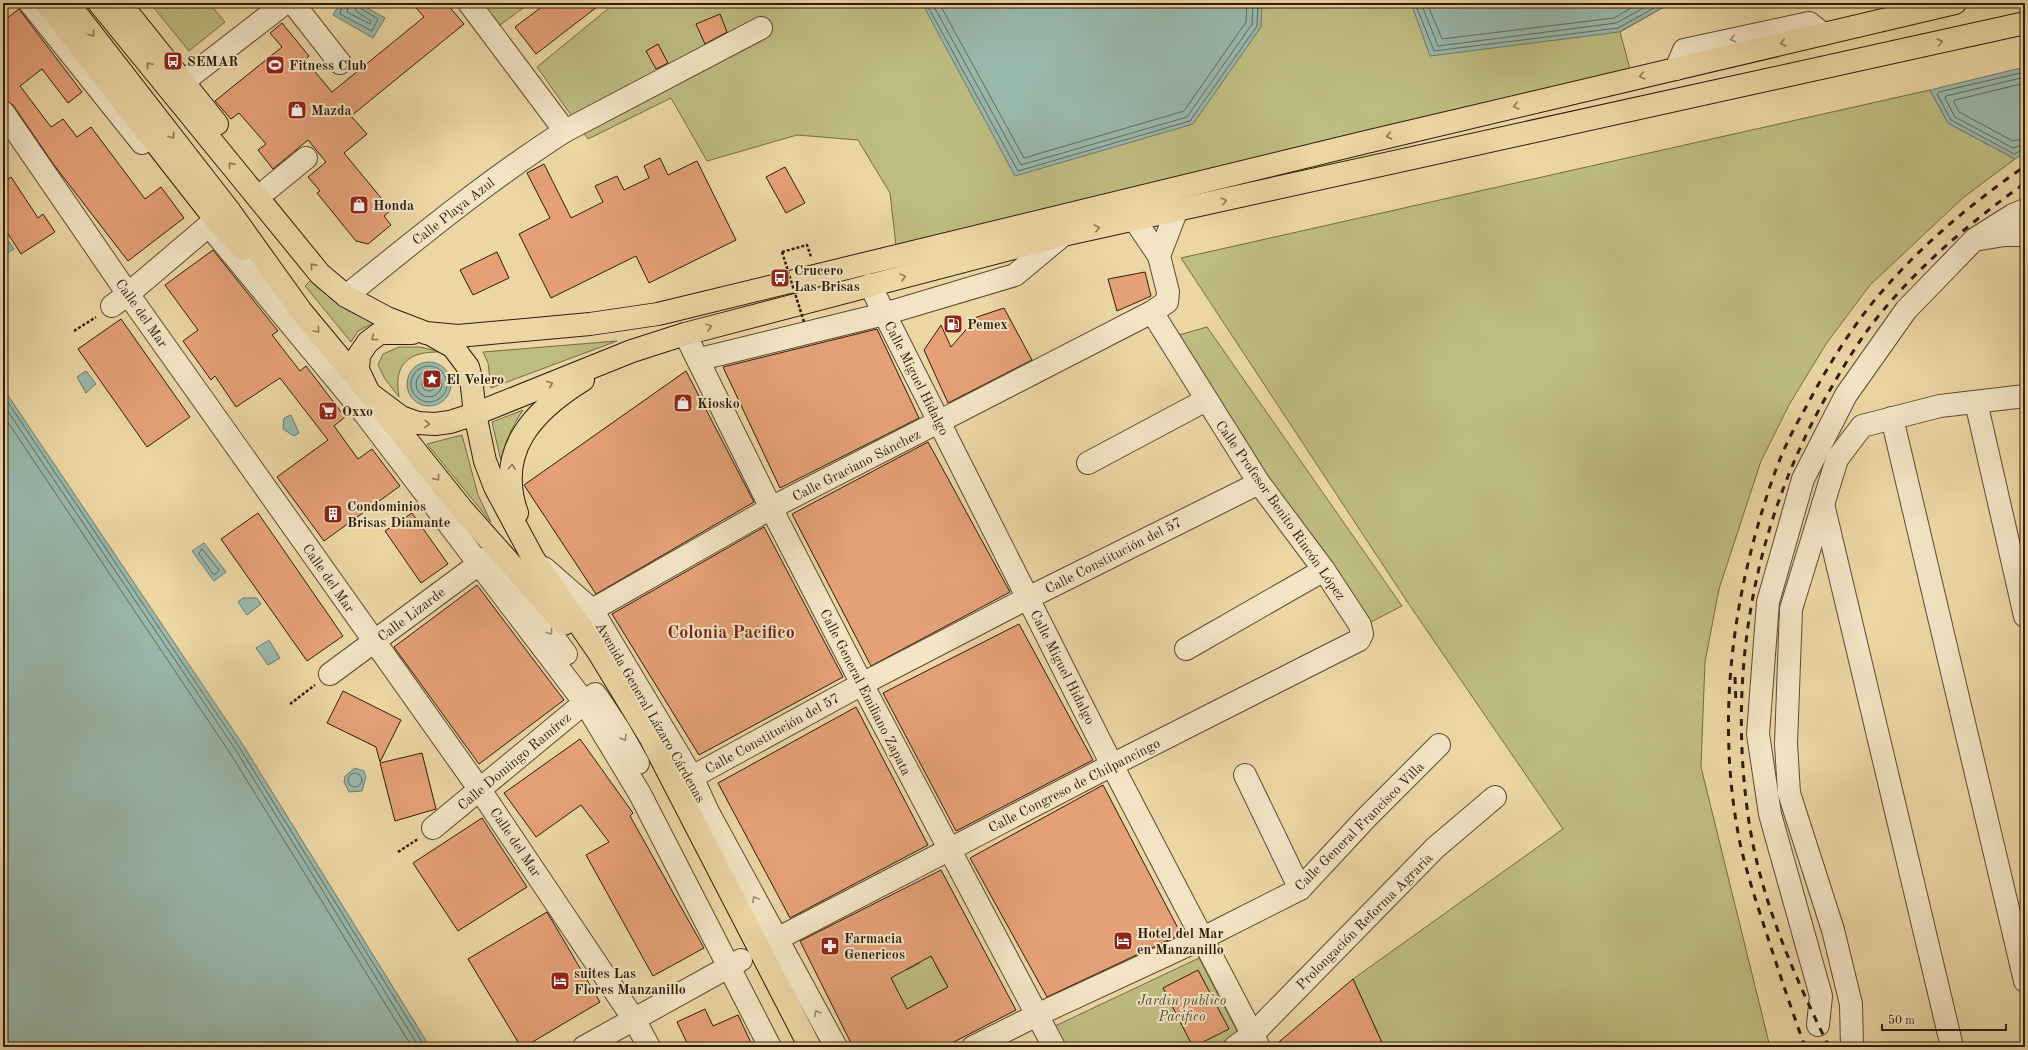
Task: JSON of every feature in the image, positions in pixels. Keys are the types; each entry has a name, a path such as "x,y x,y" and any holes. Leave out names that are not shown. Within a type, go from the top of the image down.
{"main road":[{"path":"46,3 217,218 301,311 369,393 401,417 418,423 435,424 475,414 632,351 685,334 1063,235 1134,219 1176,212 2025,23"},
{"path":"68,3 217,218"},
{"path":"99,3 320,274 349,293 453,347 462,357 471,378 475,414 485,461 495,487 534,558"},
{"path":"120,3 349,293"},
{"path":"369,393 358,370 359,355 368,342 380,333 426,333 458,336 590,324 658,314 1362,142 1955,3"},
{"path":"534,558 511,495 512,462 519,441 530,424 548,404 572,387 632,351"},
{"name":"Avenida General Lázaro Cárdenas","path":"369,393 462,509 571,632 599,652"},
{"name":"Avenida General Lázaro Cárdenas","path":"534,558 599,652 650,737 810,1047"}],"street":[{"path":"30,3 217,218 364,414 486,558"},
{"path":"183,82 285,3"},
{"path":"293,3 340,63"},
{"path":"469,3 565,131"},
{"name":"Calle Playa Azul","path":"349,293 483,187 565,131 761,28"},
{"name":"Calle del Mar","path":"3,112 120,300 374,641 480,790 635,1021 649,1047"},
{"path":"268,189 306,158"},
{"path":"1818,1025 1821,996 1770,814 1758,734 1768,602 1803,479 1846,395 1906,310 1975,240 2014,215 2025,210"},
{"path":"1159,256 1176,212"},
{"path":"120,300 217,218"},
{"path":"1134,219 1159,256"},
{"path":"700,360 884,314 1015,275 1063,235"},
{"path":"1975,240 2005,235 2025,235"},
{"name":"Calle Graciano Sánchez","path":"592,610 771,508 939,423 1152,312 1168,302 1168,292 1159,256"},
{"name":"Calle Miguel Hidalgo","path":"870,285 1112,765 1256,1040"},
{"name":"Calle Profesor Benito Rincón López","path":"1152,312 1259,482 1324,570 1360,625"},
{"name":"Calle General Emiliano Zapata","path":"685,334 700,360 771,508 862,684 1054,1047"},
{"path":"1852,1047 1851,1004 1832,930 1789,793 1786,744 1791,609 1837,459 1862,426 1940,406 2025,396"},
{"path":"1088,463 1206,400"},
{"path":"1976,402 2025,616"},
{"path":"1892,418 2025,981"},
{"name":"Calle Constitución del 57","path":"692,777 862,684 1028,598 1259,482"},
{"path":"1823,503 1952,1047"},
{"name":"Avenida General Lázaro Cárdenas","path":"462,509 486,558 590,698 618,728 653,790 735,964 785,1047"},
{"name":"Calle Lizarde","path":"330,674 486,558"},
{"name":"Avenida General Lázaro Cárdenas","path":"534,558 592,610 692,777 708,812 836,1047"},
{"path":"1186,649 1324,570"},
{"name":"Calle Congreso de Chilpancingo","path":"777,939 948,849 1359,640 1362,634 1360,625"},
{"name":"Calle Domingo Ramírez","path":"433,828 590,698"},
{"name":"Calle General Francisco Villa","path":"973,1047 1037,1015 1203,938 1300,889 1366,818 1439,745"},
{"path":"1245,775 1300,889"},
{"name":"Prolongación Reforma Agraria","path":"1235,1047 1256,1040 1435,848 1495,797"},
{"path":"584,1047 635,1021 735,964 770,1047"}],"path":[{"path":"804,322 782,252 807,245"},
{"path":"74,332 120,300"},
{"path":"290,704 330,674"},
{"path":"398,852 433,828"}],"green space":[{"path":"150,3 209,3 225,22 189,51"},
{"path":"482,3 530,3 500,25"},
{"path":"615,3 1671,3 1620,32 1630,69 896,246 890,193 858,140 797,135 707,161 671,98 588,139 537,67"},
{"path":"1930,90 1948,123 2015,159 1964,197 1870,285 1826,344 1789,405 1761,461 1719,589 1705,662 1701,767 1770,1047 1384,1047 1353,979 1563,829 1408,603 1181,258"},
{"path":"311,280 347,310 373,323 358,331 351,342 305,286"},
{"path":"1207,327 1402,606 1367,624 1172,337"},
{"path":"617,341 491,388 488,363 483,352"},
{"path":"399,347 420,347 442,352 421,354 406,361 401,368 399,375 399,397 385,379 378,365 383,354"},
{"path":"523,410 509,434 501,461 492,422"},
{"path":"462,435 478,495 491,522 427,444"},
{"path":"932,943 936,966 948,987 909,1008 896,1021 885,968 901,959 907,970 920,963 914,953"},
{"name":"Jardin publico Pacifico","path":"1199,958 1238,1033 1218,1047 1065,1047 1053,1027"}],"water":[{"path":"340,3 359,3 385,18 373,38 333,15"},
{"path":"922,3 1262,3 1261,27 1193,124 1015,176"},
{"path":"1411,3 1671,3 1619,32 1430,56"},
{"path":"2025,67 2025,152 2015,159 1948,123 1930,90"},
{"path":"3,233 14,249 4,255 3,253"},
{"path":"425,362 433,362 438,363 445,368 450,375 450,393 445,400 438,405 425,406 417,403 410,396 407,388 407,380 410,372 417,365"},
{"path":"86,371 96,384 86,393 77,377"},
{"path":"3,388 243,745 430,1047 3,1047"},
{"path":"291,415 299,433 294,436 283,429 284,418"},
{"path":"204,543 226,572 214,581 192,551"},
{"path":"243,598 257,598 261,604 247,615 238,602"},
{"path":"269,640 280,658 268,665 256,648"},
{"path":"355,768 364,771 366,777 362,791 349,792 344,782 345,776"}],"building":[{"path":"412,3 446,3 464,24 351,116 367,134 344,153 391,210 384,216 391,225 368,244 356,241 317,193 320,191 308,177 326,162 308,140 273,169 258,150 266,144 239,113 231,119 215,101 282,47 270,33 282,23 309,56 305,60 332,92 424,17"},
{"path":"547,3 602,3 536,54 515,27"},
{"path":"19,9 82,92 68,103 42,69 20,86 51,127 63,119 77,137 91,127 145,199 161,187 184,218 128,261 54,165 13,105 3,98 3,21"},
{"path":"720,14 727,32 705,44 696,24"},
{"path":"658,44 668,63 656,69 646,51"},
{"path":"660,158 668,175 697,161 736,240 649,283 636,256 551,298 519,234 550,218 527,173 544,164 571,218 603,202 595,186 617,176 624,190 649,178 644,166"},
{"path":"785,167 805,203 786,213 766,177"},
{"path":"11,177 38,218 43,214 55,232 21,254 3,226 3,183"},
{"path":"213,250 278,331 272,335 300,371 306,366 345,417 334,426 358,459 372,449 400,486 324,541 277,477 328,440 280,378 236,407 215,376 211,380 183,341 198,330 165,285"},
{"path":"497,252 509,278 473,295 460,270"},
{"path":"1145,272 1151,296 1117,311 1108,279"},
{"path":"1004,308 1032,360 948,403 924,350 941,325 951,347 977,317"},
{"path":"121,319 190,417 147,447 78,349"},
{"path":"877,329 919,418 780,488 723,367"},
{"path":"686,371 754,502 596,594 524,485"},
{"path":"928,442 1010,592 871,666 792,514"},
{"path":"258,513 343,636 307,661 221,539"},
{"path":"412,513 448,564 421,583 385,531"},
{"path":"764,527 843,677 699,755 612,614"},
{"path":"477,585 564,700 479,764 394,647"},
{"path":"1019,624 1093,760 956,831 883,693"},
{"path":"343,691 401,720 380,762 376,747 327,723"},
{"path":"856,707 928,845 790,918 718,783"},
{"path":"580,739 633,813 630,816 704,948 653,976 586,855 609,842 581,805 536,837 504,793"},
{"path":"422,753 436,809 395,821 380,763"},
{"path":"1103,785 1181,934 1047,997 970,858"},
{"path":"482,818 527,887 458,931 413,863"},
{"path":"941,870 1016,1010 944,1047 853,1047 800,941","holes":["931,956 948,987 907,1009 891,978"]},
{"path":"547,912 600,1002 524,1047 521,1047 468,959"},
{"path":"1198,970 1229,1029 1193,1047 1163,988"},
{"path":"1353,979 1384,1047 1273,1047"},
{"path":"705,1009 713,1026 738,1015 753,1047 689,1047 677,1022"}],"railway":[{"path":"1805,1047 1749,879 1740,843 1734,804 1728,726 1730,686 1733,647 1746,570 1772,479 1782,454 1821,380 1856,325 1875,299 1918,253 1969,208 2025,166"},
{"path":"1829,1047 1791,965 1770,909 1754,851 1749,822 1743,765 1741,708 1745,651 1753,595 1766,540 1784,486 1807,434 1834,383 1867,331 1912,278 1948,244 1986,212 2025,183"},
{"path":"1735,677 1736,705"}],"place":[{"name":"SEMAR","path":"173,61"},
{"name":"Fitness Club","path":"275,65"},
{"name":"Mazda","path":"297,110"},
{"name":"Honda","path":"359,205"},
{"name":"Crucero Las Brisas","path":"780,278"},
{"name":"Pemex","path":"953,324"},
{"name":"El Velero","path":"432,379"},
{"name":"Kiosko","path":"683,403"},
{"name":"Oxxo","path":"328,411"},
{"name":"Condominios Brisas Diamante","path":"333,514"},
{"name":"Hotel del Mar en Manzanillo","path":"1123,941"},
{"name":"Farmacia Genericos","path":"830,946"},
{"name":"suites Las Flores Manzanillo","path":"560,981"}],"district":[{"name":"Colonia Pacifico","path":"731,632"}]}
